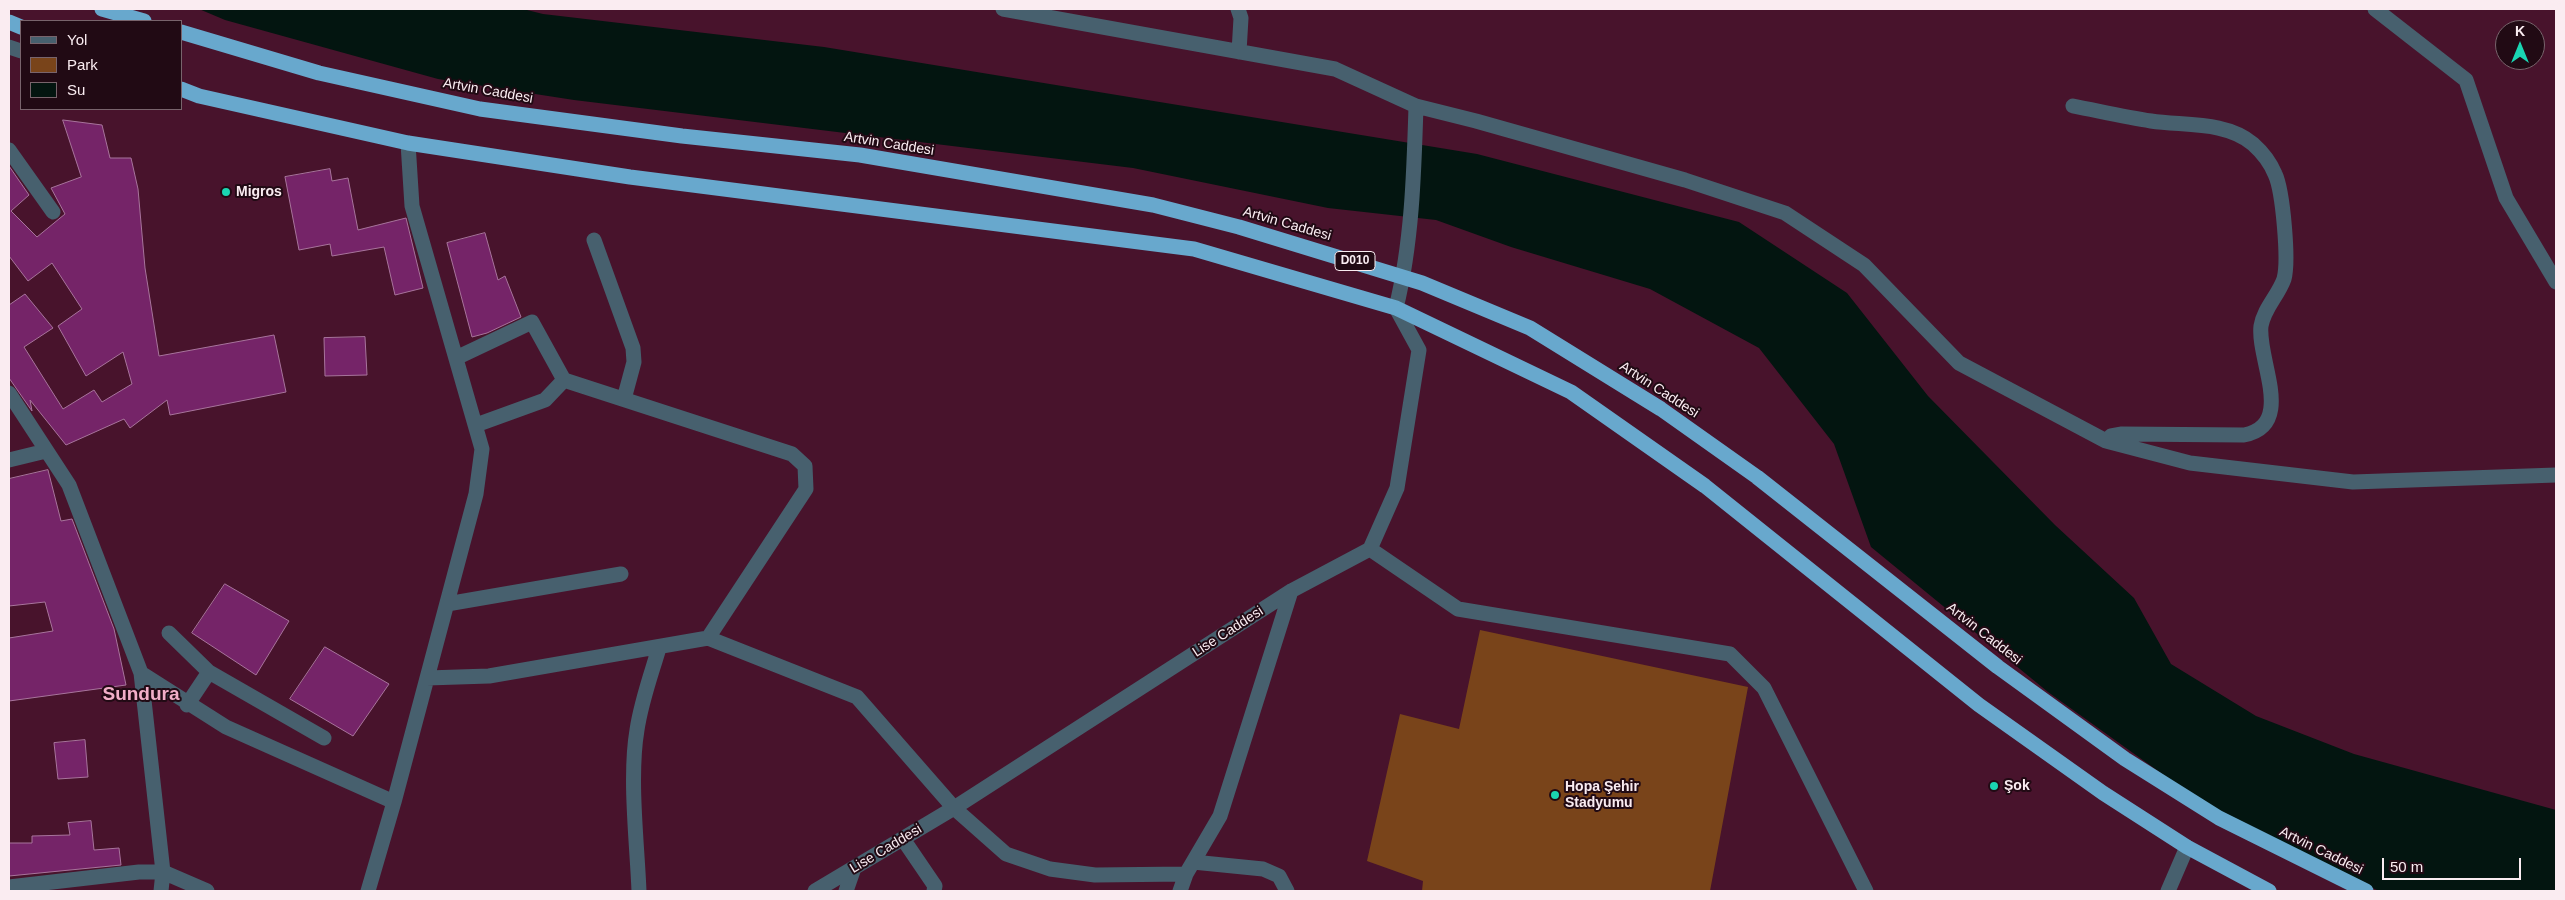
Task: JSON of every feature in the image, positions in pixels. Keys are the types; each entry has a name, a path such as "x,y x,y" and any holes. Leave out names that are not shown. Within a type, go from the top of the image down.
{"highway":[{"path":"102,9 140,20"},
{"name":"Artvin Caddesi","path":"182,32 319,73 480,109 682,136 860,155 1153,205 1240,227 1404,277 1530,328 1661,408 1757,477 1998,667 2125,759 2219,818 2366,891"},
{"name":"D010","path":"182,90 199,96 408,143 640,178 1194,249 1396,308 1571,392 1705,486 1979,705 2103,793 2187,847 2269,891"}],"street":[{"path":"1003,9 1335,69 1416,106 1675,177 1785,213 1864,265 1959,363 2106,441 2190,463 2353,482 2556,475"},
{"path":"1238,9 1241,18 1239,52"},
{"path":"2375,9 2466,80 2506,198 2556,282"},
{"path":"1416,106 1408,241 1404,277 1396,308 1419,350 1397,488 1370,549 1458,609 1730,654 1764,688 1866,891"},
{"path":"2073,106 2152,121 2226,129 2240,135 2262,153 2275,174 2280,194 2286,272 2279,290 2265,314 2260,334 2272,406 2268,421 2257,431 2244,435 2122,434 2111,436 2106,441"},
{"path":"368,891 394,802 476,494 482,449 412,206 408,143"},
{"path":"9,150 53,212"},
{"path":"594,240 633,348 634,362 624,399"},
{"path":"456,358 532,322 564,380 792,454 805,466 806,489 708,638"},
{"path":"476,425 545,400 564,380"},
{"path":"9,393 69,485 141,673 163,872 161,891"},
{"path":"9,460 46,451"},
{"name":"Lise Caddesi","path":"816,891 954,808 1291,591 1370,549"},
{"path":"447,604 621,574"},
{"path":"1180,891 1190,868 1220,816 1291,591"},
{"path":"169,633 210,672 324,738"},
{"path":"427,678 488,676 659,648 708,638 857,697 954,808 1006,854 1050,869 1095,875 1190,868 1263,869 1279,876 1286,891"},
{"path":"639,891 634,759 636,731 659,648"},
{"path":"187,705 210,672"},
{"path":"141,673 187,705 226,727 394,802"},
{"path":"903,839 935,886 934,891"},
{"path":"2168,891 2187,847"},
{"path":"846,891 854,868"},
{"path":"9,887 57,886 139,872 163,872 207,891"}],"green space":[{"name":"Hopa Şehir Stadyumu","path":"1480,630 1748,687 1710,891 1422,891 1423,881 1367,861 1400,714 1459,729"}],"water":[{"path":"199,9 523,9 543,14 824,47 1477,154 1739,222 1847,293 1928,396 2055,525 2134,598 2171,664 2256,716 2354,754 2556,810 2556,891 2379,891 2225,819 2048,692 1871,547 1834,444 1759,348 1650,289 1511,247 1436,220 1328,208 1133,168 574,100 438,79 225,20"}],"building":[{"path":"63,120 102,125 110,158 131,158 138,189 145,268 159,356 274,335 286,392 170,415 167,400 130,428 124,419 66,445 30,400 32,411 9,378 9,305 25,294 53,328 24,347 63,409 94,390 102,402 132,384 123,352 86,376 58,326 82,309 52,263 28,281 9,256 9,166 29,195 11,211 37,237 65,214 51,188 81,177"},
{"path":"330,169 332,181 348,178 358,230 406,218 423,288 395,295 384,247 332,256 330,244 299,250 285,177"},
{"path":"485,233 498,280 505,276 521,317 487,333 472,337 447,243"},
{"path":"365,337 367,375 325,376 324,338"},
{"path":"48,470 61,521 72,519 114,629 126,685 9,701 9,638 53,631 45,602 9,606 9,479"},
{"path":"225,584 289,621 256,675 192,633"},
{"path":"325,647 389,684 353,736 290,699"},
{"path":"85,740 88,777 58,779 54,743"},
{"path":"91,821 94,850 119,848 121,865 9,876 9,843 32,843 32,836 70,835 68,823"}],"place":[{"name":"Migros","path":"226,192"},
{"name":"Şok","path":"1994,786"},
{"name":"Hopa Şehir Stadyumu","path":"1555,795"}],"district":[{"name":"Sundura","path":"141,695"}]}
